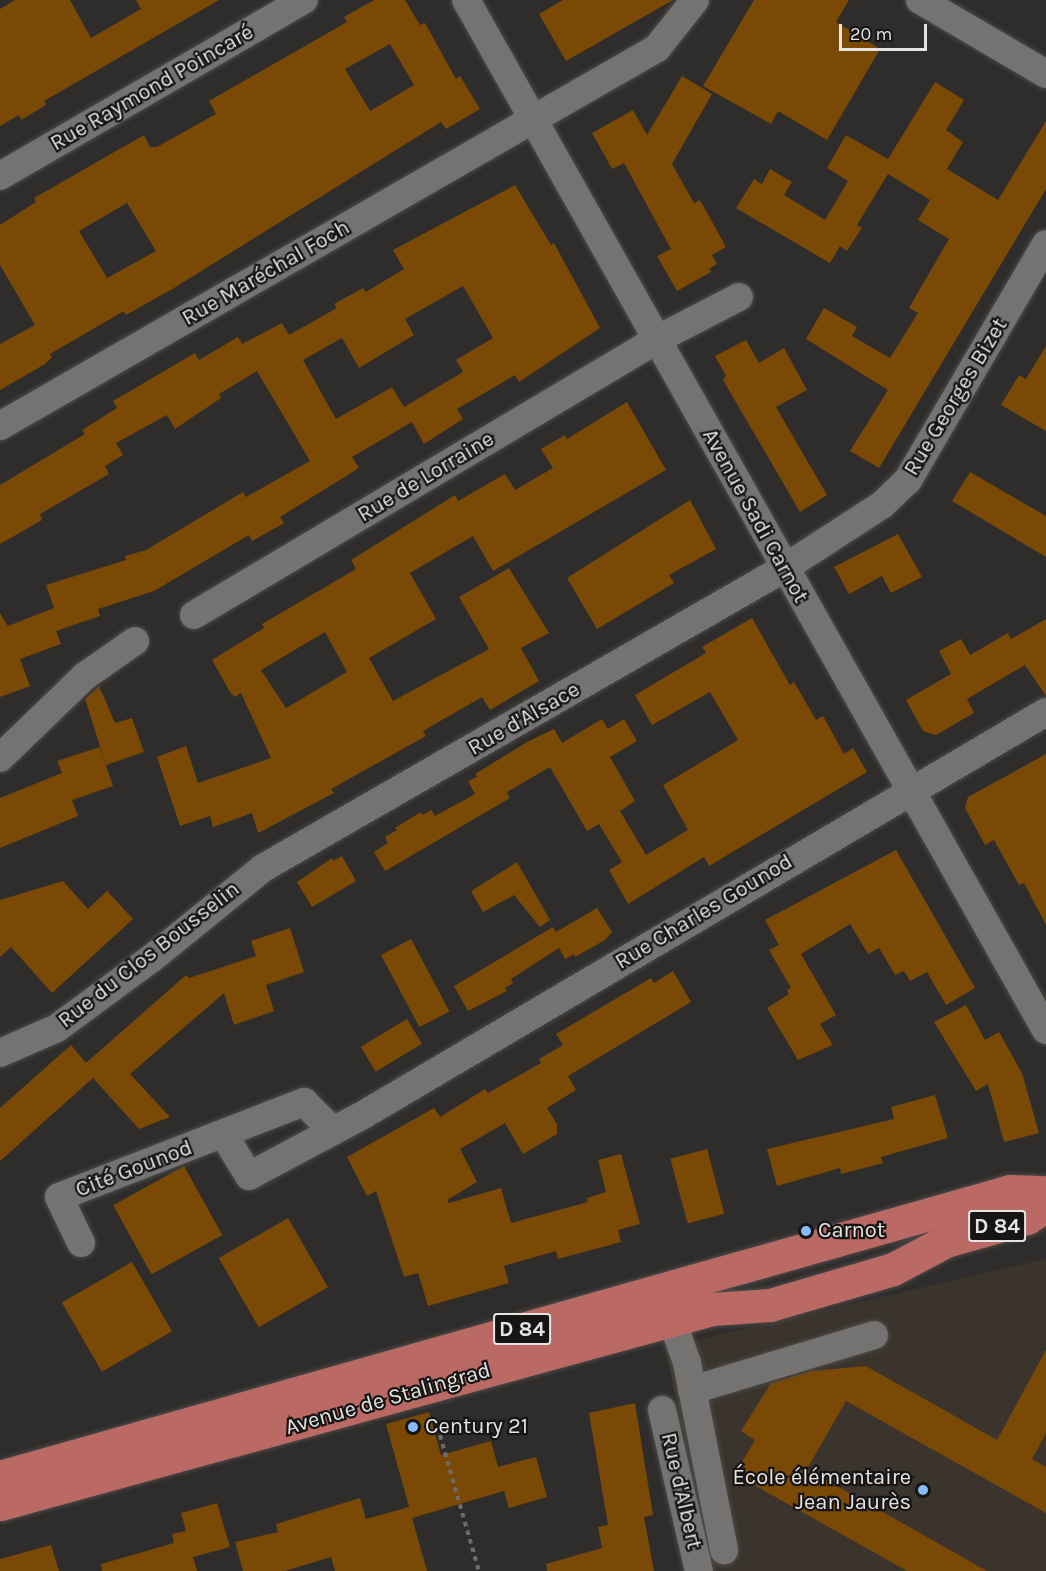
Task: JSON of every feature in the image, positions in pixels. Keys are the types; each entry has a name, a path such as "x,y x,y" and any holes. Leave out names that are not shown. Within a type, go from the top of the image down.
{"main road":[{"name":"Avenue de Stalingrad","path":"0,1477 1010,1191 1046,1192"},
{"name":"Avenue de Stalingrad","path":"0,1504 712,1309 770,1305 893,1269 946,1241 1027,1218 1046,1205"}],"street":[{"name":"Rue Raymond Poincaré","path":"0,176 304,0"},
{"name":"Avenue Sadi Carnot","path":"466,0 532,121 658,339 783,569 1043,1018"},
{"name":"Rue Maréchal Foch","path":"0,426 657,48 695,0"},
{"path":"920,0 1046,74"},
{"name":"Rue Georges Bizet","path":"783,569 883,504 909,480 1046,244"},
{"name":"Rue de Lorraine","path":"194,615 658,339 739,297"},
{"name":"Rue d'Alsace","path":"263,868 783,569"},
{"path":"0,758 86,676 135,641"},
{"name":"Rue Charles Gounod","path":"333,1131 1046,712"},
{"name":"Rue du Clos Bousselin","path":"0,1053 57,1028 152,958 263,868"},
{"name":"Cité Gounod","path":"81,1243 59,1197 224,1135 304,1102 333,1131"},
{"path":"224,1135 249,1176 333,1131"},
{"path":"672,1320 692,1390 724,1550"},
{"path":"692,1390 874,1335"},
{"name":"Rue d'Albert","path":"662,1410 699,1571"}],"path":[{"path":"426,1388 479,1571"}],"shaded area":[{"path":"1046,1259 1046,1571 714,1571 665,1347"}],"building":[{"path":"15,0 70,0 91,38 141,9 136,0 219,0 44,101 46,105 21,120 19,115 0,126 0,9"},
{"path":"374,0 405,0 420,25 425,23 456,79 460,76 480,109 446,129 441,122 174,288 126,315 124,311 50,354 52,357 45,364 0,390 0,344 35,325 0,265 0,225 36,202 34,198 144,135 150,147 157,147 216,114 209,101 347,22 344,17","holes":["390,44 414,85 370,111 345,69","127,203 156,251 107,278 79,231"]},
{"path":"563,0 673,0 566,61 539,14"},
{"path":"754,0 849,0 836,22 880,49 827,140 778,111 771,124 703,86"},
{"path":"682,76 712,94 672,164 694,203 700,200 726,247 712,255 717,264 709,269 711,272 677,291 657,256 671,249 624,163 612,169 592,133 633,110 647,135"},
{"path":"935,82 964,100 946,130 963,142 947,169 998,200 1046,121 1046,189 879,468 850,451 888,390 806,339 824,308 857,327 852,336 890,358 918,313 909,308 949,239 918,220 930,200 888,174 857,225 862,228 847,251 840,246 830,263 736,208 754,179 762,184 770,169 792,182 784,195 825,220 848,181 827,168 846,135 888,159"},
{"path":"515,185 551,245 554,243 600,328 519,382 515,375 457,409 463,419 424,444 412,422 352,457 359,468 280,517 284,523 252,541 249,535 154,591 98,609 100,616 56,631 61,644 20,659 30,686 0,697 0,613 8,626 54,608 46,585 126,560 125,556 146,550 243,492 246,497 310,461 257,371 219,394 221,398 175,429 167,415 116,443 123,455 105,466 109,474 40,514 42,520 0,544 0,485 85,434 82,430 117,408 113,401 195,353 199,360 238,337 242,344 282,323 289,335 337,308 334,304 363,288 366,292 404,269 393,250","holes":["463,286 493,338 456,360 463,372 404,407 392,387 336,419 303,360 342,338 359,368 414,335 405,319"]},
{"path":"746,340 759,363 784,348 807,390 776,407 827,495 800,512 723,380 726,376 715,356"},
{"path":"1046,346 1046,431 1001,405 1019,375 1026,379"},
{"path":"627,402 666,470 493,571 473,536 410,573 436,619 369,658 393,701 489,649 459,597 509,568 549,633 521,648 539,681 490,710 482,697 423,731 426,736 331,789 334,793 258,833 252,813 213,827 210,816 180,826 157,757 186,746 198,783 271,758 241,693 235,697 230,692 212,660 264,628 262,624 356,569 351,560 455,495 458,501 505,474 515,490 553,468 541,449 565,435 567,439","holes":["325,632 347,672 286,708 261,670"]},
{"path":"970,472 1046,516 1046,557 952,501"},
{"path":"690,500 716,549 669,575 674,583 597,629 567,578"},
{"path":"898,534 922,577 891,593 882,576 849,594 834,567"},
{"path":"752,618 790,685 794,682 816,720 823,716 844,754 853,748 867,772 709,866 704,857 628,904 609,870 622,862 599,824 587,831 550,767 507,792 510,798 385,871 374,852 388,843 385,837 397,830 395,828 421,812 423,815 431,810 435,816 475,794 468,781 477,777 475,774 527,742 554,729 562,743 602,719 608,729 624,719 637,741 610,757 635,801 620,811 646,855 688,830 663,785 738,740 710,692 652,725 635,695 706,653 702,647"},
{"path":"1046,619 1046,696 1025,665 967,699 974,713 936,735 923,731 906,700 951,674 939,651 961,639 970,655 1008,633 1011,639"},
{"path":"99,686 115,723 132,718 144,752 106,765 85,699"},
{"path":"100,747 113,786 72,800 78,816 0,848 0,798 62,773 57,761"},
{"path":"1046,754 1046,925 1024,883 1019,885 994,840 985,845 965,808 968,797"},
{"path":"896,850 975,988 946,1005 927,972 910,981 904,971 895,975 879,948 868,954 850,924 801,954 836,1015 820,1024 833,1045 798,1060 767,1008 789,994 787,990 791,988 769,950 779,945 765,920"},
{"path":"342,856 356,881 312,907 297,882 332,858 333,861"},
{"path":"517,862 550,920 540,927 514,895 483,912 471,891"},
{"path":"63,881 88,909 107,891 133,919 52,993 11,947 0,957 0,900"},
{"path":"597,908 612,932 605,940 575,957 574,954 565,959 559,948 511,979 513,983 505,988 507,991 468,1011 454,986 553,927 556,932"},
{"path":"290,928 304,972 266,985 274,1011 234,1025 224,993 130,1074 170,1117 139,1129 93,1078 0,1161 0,1108 71,1045 86,1063 186,975 189,978 256,956 251,941"},
{"path":"411,939 449,1011 419,1027 381,955"},
{"path":"673,971 691,1002 568,1076 576,1090 547,1108 557,1124 557,1134 523,1154 505,1123 460,1149 477,1182 447,1200 449,1203 501,1188 511,1223 588,1202 587,1198 606,1192 598,1160 621,1154 640,1224 618,1230 621,1242 558,1259 556,1251 504,1266 509,1283 428,1306 418,1273 404,1277 376,1191 367,1196 347,1157 434,1108 440,1117 485,1089 488,1093 541,1063 539,1059 563,1045 556,1034 651,978 654,983"},
{"path":"966,1005 985,1040 999,1032 1022,1073 1039,1133 1004,1142 988,1084 976,1091 934,1022"},
{"path":"407,1019 422,1044 376,1072 361,1047"},
{"path":"935,1095 948,1138 881,1157 883,1163 841,1174 840,1168 777,1186 767,1149 894,1119 891,1107"},
{"path":"707,1149 724,1214 688,1224 670,1159"},
{"path":"184,1166 222,1235 151,1274 113,1205"},
{"path":"288,1218 328,1287 259,1327 219,1258"},
{"path":"132,1262 172,1331 102,1372 62,1302"},
{"path":"1046,1350 1046,1433 1032,1459 1046,1467 1046,1513 846,1401 807,1469 987,1571 907,1571 747,1481 751,1476 738,1469 755,1440 741,1431 771,1383 811,1371 866,1366 997,1440"},
{"path":"635,1403 653,1515 644,1517 654,1571 547,1571 546,1564 602,1548 598,1527 608,1525 589,1413"},
{"path":"429,1412 441,1455 491,1441 498,1467 536,1457 547,1497 509,1508 504,1491 412,1518 427,1571 335,1571 331,1557 285,1571 243,1571 235,1542 278,1532 276,1524 360,1498 366,1519 409,1507 386,1424"},
{"path":"217,1503 230,1547 193,1557 197,1571 102,1571 101,1564 174,1543 172,1534 186,1531 181,1513"},
{"path":"51,1545 59,1571 0,1571 0,1559"}],"place":[{"name":"Carnot","path":"806,1231"},
{"name":"Century 21","path":"413,1427"},
{"name":"École élémentaire Jean Jaurès","path":"923,1490"}]}
